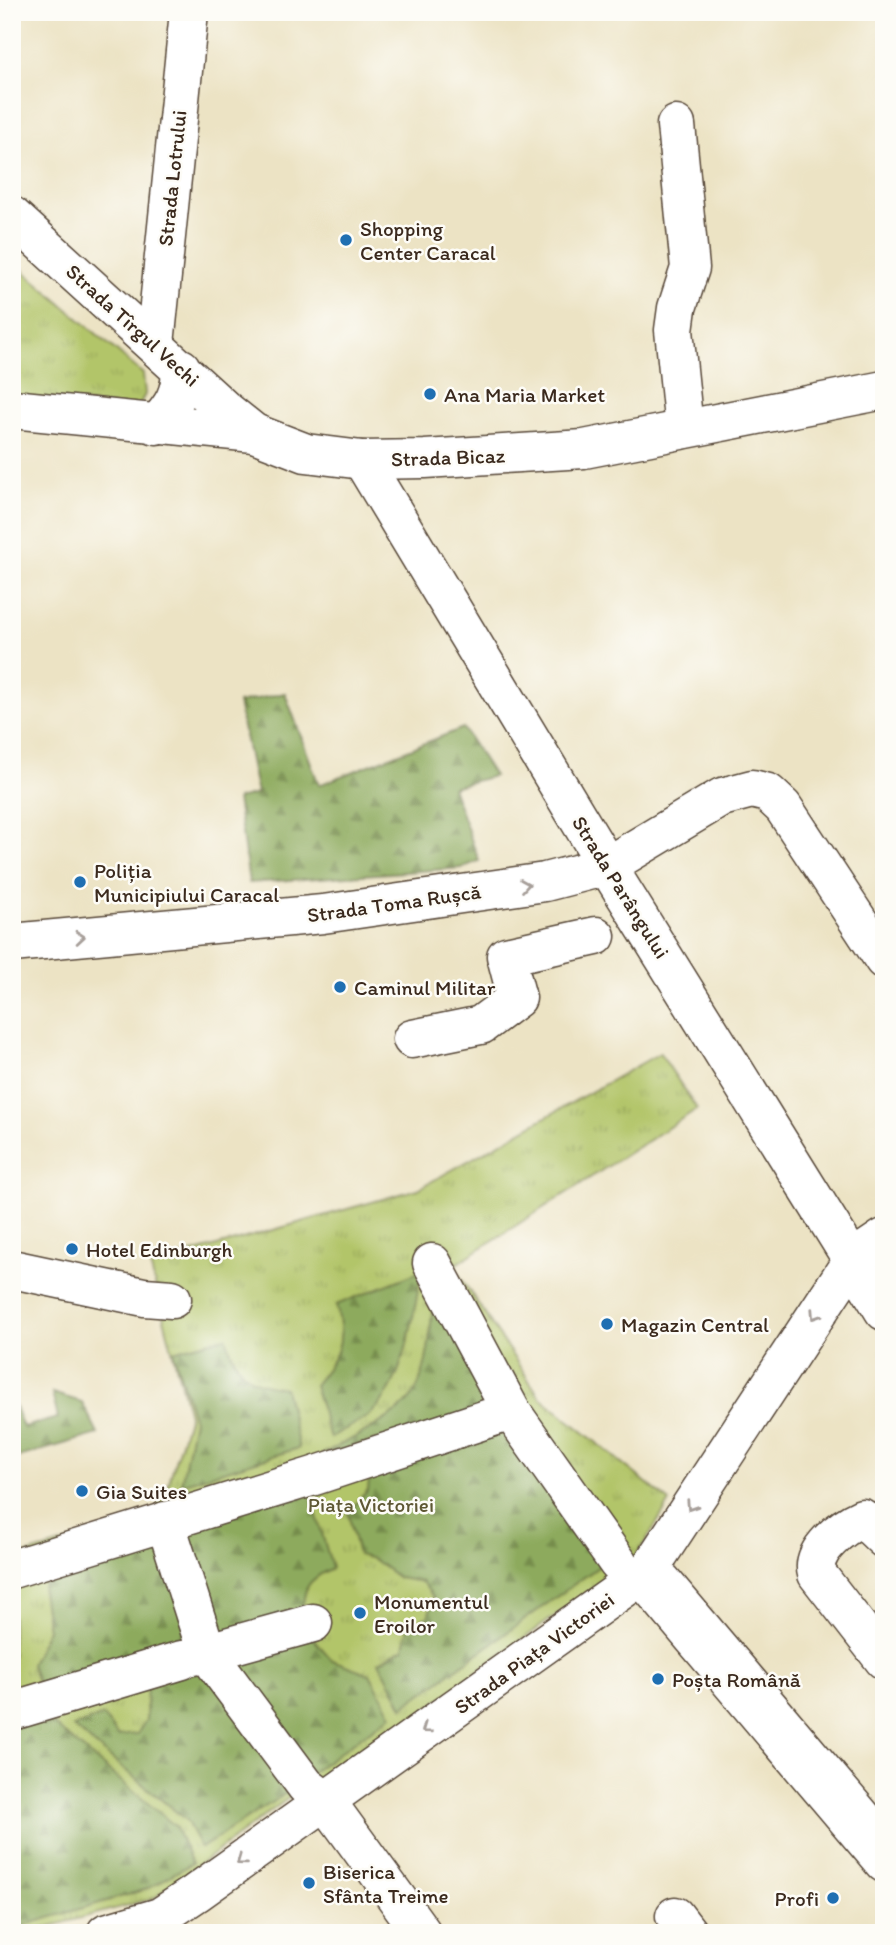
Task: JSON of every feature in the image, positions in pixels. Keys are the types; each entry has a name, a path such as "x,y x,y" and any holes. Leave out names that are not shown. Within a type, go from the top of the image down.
{"street":[{"name":"Strada Lotrului","path":"156,425 171,409 181,390 168,356 189,12"},
{"path":"676,125 690,268 677,308 674,330 684,429"},
{"name":"Strada Tîrgul Vechi","path":"12,216 254,433"},
{"name":"Strada Bicaz","path":"12,409 254,433 306,453 362,460 530,454 584,449 884,390"},
{"name":"Strada Parângului","path":"362,460 607,866 868,1248 884,1311"},
{"name":"Strada Toma Rușcă","path":"12,943 323,914 545,882 607,866 722,797 752,789 768,793 783,807 879,941"},
{"path":"412,1040 481,1025 517,998 506,956 596,936"},
{"name":"Strada Piața Victoriei","path":"106,1933 160,1917 648,1570 868,1248"},
{"path":"432,1263 511,1410 618,1563"},
{"path":"12,1269 144,1297 172,1299"},
{"path":"12,1569 314,1476 511,1410"},
{"path":"884,1539 862,1518 817,1555 814,1564 817,1574 884,1660"},
{"path":"165,1521 194,1656 306,1786 326,1801 422,1933"},
{"path":"884,1843 662,1581 652,1589 884,1863"},
{"path":"12,1711 313,1623"}],"green space":[{"path":"12,261 143,374 145,394 138,408 12,396"},
{"path":"285,693 319,785 463,728 494,776 452,787 479,861 461,868 249,883 237,799 257,794 238,703"},
{"name":"Piața Victoriei","path":"660,1053 697,1109 453,1266 540,1397 670,1502 635,1558 312,1792 290,1797 154,1898 26,1933 12,1933 12,1558 150,1519 168,1485 189,1415 150,1265 418,1189"},
{"path":"421,1271 406,1349 391,1387 381,1403 368,1416 330,1438 314,1385 338,1348 341,1330 336,1305"},
{"path":"434,1280 502,1407 321,1455 386,1419 415,1392 428,1352"},
{"path":"226,1337 234,1359 245,1374 261,1383 285,1388 299,1448 181,1484 194,1420 173,1351"},
{"path":"52,1393 82,1402 98,1434 12,1459 12,1400 23,1427 58,1418"},
{"path":"508,1421 608,1560 403,1707 379,1662 404,1648 408,1626 428,1617 434,1598 422,1582 399,1578 373,1559 358,1555 348,1512 368,1490 370,1470"},
{"path":"308,1485 332,1568 316,1577 308,1586 302,1617 211,1642 175,1526"},
{"path":"158,1537 194,1645 41,1694 31,1664 48,1629 42,1591 48,1571"},
{"path":"305,1629 332,1660 370,1674 392,1715 305,1777 216,1654"},
{"path":"206,1659 299,1785 201,1848 186,1820 73,1727 103,1716 118,1736 137,1734 146,1720 147,1680"},
{"path":"37,1711 175,1826 192,1863 147,1889 12,1929 12,1829 16,1826 12,1805 12,1720"}],"place":[{"name":"Shopping Center Caracal","path":"346,240"},
{"name":"Ana Maria Market","path":"430,394"},
{"name":"Poliția Municipiului Caracal","path":"80,882"},
{"name":"Caminul Militar","path":"340,987"},
{"name":"Hotel Edinburgh","path":"72,1249"},
{"name":"Magazin Central","path":"607,1324"},
{"name":"Gia Suites","path":"82,1491"},
{"name":"Monumentul Eroilor","path":"360,1613"},
{"name":"Poșta Română","path":"658,1679"},
{"name":"Biserica Sfânta Treime","path":"309,1883"},
{"name":"Profi","path":"833,1898"}]}
